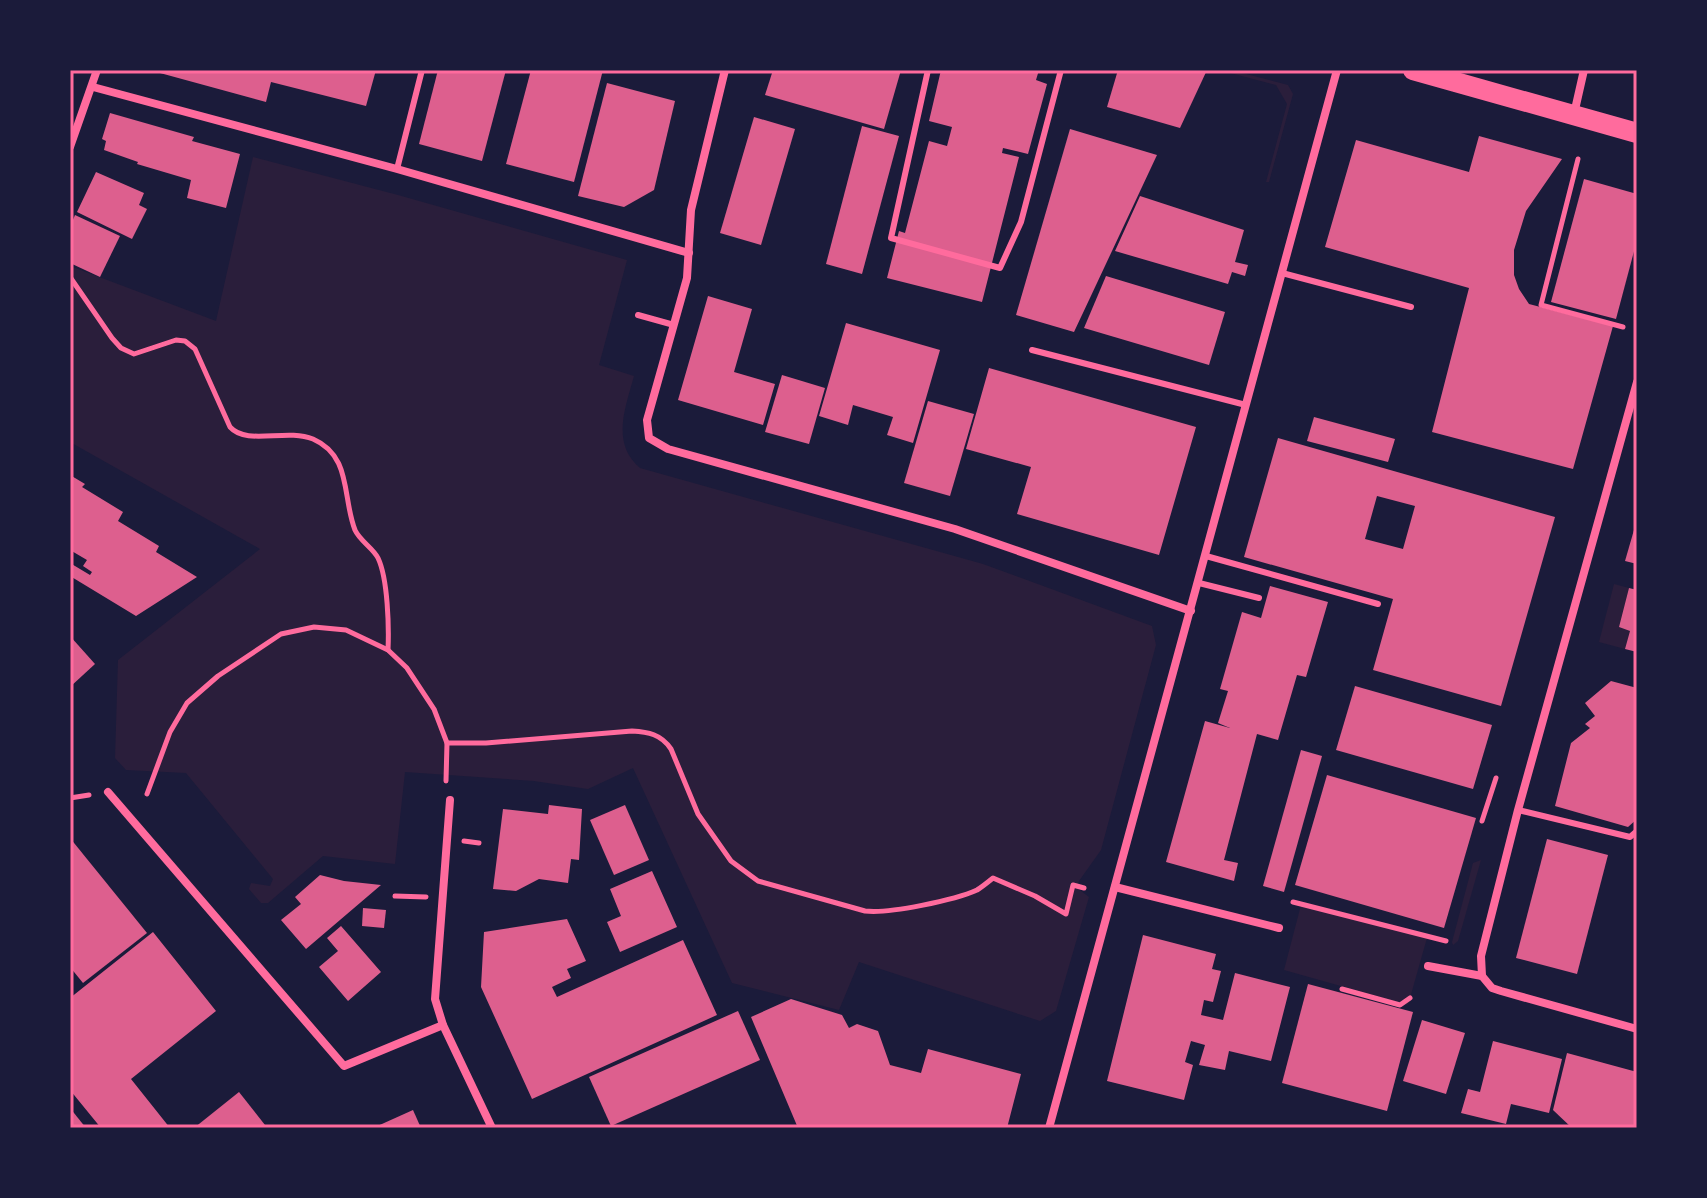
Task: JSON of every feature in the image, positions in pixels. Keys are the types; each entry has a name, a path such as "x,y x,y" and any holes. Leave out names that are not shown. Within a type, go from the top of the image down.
{"main road":[{"path":"1413,70 1637,133"}],"street":[{"path":"70,147 97,70"},
{"path":"723,70 691,210 687,278 647,420 649,438 668,449 955,529 1034,559 1191,611"},
{"path":"1049,1128 1337,70"},
{"path":"1574,114 1584,70"},
{"path":"93,87 397,169 689,253"},
{"path":"1637,382 1518,810 1481,956 1482,976 1492,988 1637,1029"},
{"path":"108,792 344,1066 443,1025"},
{"path":"450,800 434,988 443,1025 492,1128"},
{"path":"1115,887 1279,928"},
{"path":"1428,966 1482,976"}],"lane":[{"path":"397,169 422,70"},
{"path":"928,70 891,238 1000,268 1021,222 1061,70"},
{"path":"1282,273 1411,307"},
{"path":"638,315 674,325"},
{"path":"1032,350 1246,405"},
{"path":"1206,556 1378,604"},
{"path":"1199,583 1259,598"},
{"path":"1518,810 1630,837 1637,831"}],"path":[{"path":"1578,159 1541,305 1623,327"},
{"path":"70,277 121,348 134,354 176,340 185,341 195,349 230,427 237,434 250,437 295,434 315,440 340,462 356,532 378,557 389,621 388,650"},
{"path":"147,794 170,732 187,703 218,676 270,640 281,634 314,627 346,630 388,650 407,668 434,709 447,743 446,781 450,800"},
{"path":"447,743 651,732 671,749 698,814 731,861 758,881 865,911 880,913 944,899 977,890 993,878 1035,896 1066,914 1073,885 1084,888"},
{"path":"1482,821 1496,778"},
{"path":"395,896 442,898"},
{"path":"1293,902 1446,941"},
{"path":"1342,989 1400,1005 1410,998"}],"shaded area":[{"path":"1219,70 1231,70 1288,85 1293,94 1269,182 1266,182 1287,104 1276,85"},
{"path":"253,157 627,260 599,365 634,376 624,413 623,437 631,458 640,468 983,564 1152,626 1156,645 1101,850 1077,888 1089,897 1056,1011 1040,1021 859,962 839,1010 732,983 633,768 588,789 534,781 405,772 395,864 323,856 268,903 261,903 249,889 251,883 270,886 273,879 186,773 126,770 115,758 118,660 260,549 70,442 70,266 216,321"},
{"path":"1614,584 1629,588 1619,627 1630,631 1625,649 1599,642"},
{"path":"1481,860 1458,941 1453,945 1473,863"},
{"path":"1301,905 1427,938 1408,1005 1284,970"}],"building":[{"path":"149,70 376,70 366,106 271,82 266,102"},
{"path":"438,70 506,70 482,161 419,144"},
{"path":"531,70 603,70 574,182 506,164"},
{"path":"773,70 901,70 884,129 765,95"},
{"path":"941,70 1039,70 1036,80 1047,84 1028,154 1003,148 1002,153 1019,157 982,302 887,278 899,231 905,233 929,141 947,146 952,127 929,121"},
{"path":"1118,70 1207,70 1180,128 1107,107"},
{"path":"607,83 675,101 654,190 624,207 578,196"},
{"path":"110,113 240,154 226,208 187,198 191,180 137,164 104,150 106,141 102,139"},
{"path":"754,117 795,129 761,245 720,233"},
{"path":"862,126 899,136 862,274 826,264"},
{"path":"1070,129 1157,155 1074,332 1016,315"},
{"path":"1479,136 1562,159 1526,211 1514,250 1514,275 1529,304 1613,326 1573,469 1432,432 1469,288 1325,247 1356,140 1469,172"},
{"path":"96,172 144,193 139,205 147,209 132,239 77,212"},
{"path":"1584,179 1637,194 1637,240 1616,319 1551,302"},
{"path":"1140,196 1244,230 1235,262 1248,265 1245,276 1232,272 1228,284 1115,251"},
{"path":"75,215 120,236 100,277 70,263 70,227"},
{"path":"1106,276 1225,312 1209,365 1084,328"},
{"path":"708,296 752,309 734,372 775,384 763,425 678,400"},
{"path":"846,323 940,350 913,443 887,435 893,417 853,405 848,425 819,416"},
{"path":"989,368 1196,427 1159,555 1017,514 1031,467 966,449"},
{"path":"782,375 825,388 809,444 765,432"},
{"path":"928,401 974,414 950,496 904,483"},
{"path":"1314,417 1395,439 1388,462 1307,441"},
{"path":"1278,438 1555,517 1501,706 1373,670 1393,599 1244,557","holes":["1377,496 1415,506 1403,549 1365,539"]},
{"path":"70,475 85,484 82,487 123,512 118,521 159,546 156,552 197,577 136,616 70,576 70,563 90,575 92,572 83,566 87,560 70,550"},
{"path":"1637,523 1637,564 1625,561"},
{"path":"1270,586 1328,602 1306,677 1297,675 1278,740 1257,734 1224,860 1238,863 1234,881 1166,862 1205,721 1230,728 1218,723 1228,691 1220,689 1242,612 1261,618"},
{"path":"1629,588 1637,590 1637,652 1625,649 1630,631 1619,627"},
{"path":"70,636 95,664 70,687"},
{"path":"1611,681 1637,688 1637,819 1628,827 1555,806 1571,743 1590,728 1585,724 1595,716 1585,703"},
{"path":"1355,686 1492,725 1473,789 1336,750"},
{"path":"1301,750 1322,756 1284,892 1263,886"},
{"path":"1327,775 1476,818 1444,928 1295,885"},
{"path":"549,805 582,809 579,860 571,859 568,883 539,879 516,891 493,889 503,809 548,814"},
{"path":"625,805 649,860 614,875 590,820"},
{"path":"70,838 147,933 83,983 70,967"},
{"path":"1547,839 1608,855 1577,974 1516,958"},
{"path":"652,871 677,927 620,952 607,922 621,916 610,889"},
{"path":"320,875 381,885 306,949 281,920 301,904 295,897"},
{"path":"363,908 386,910 384,928 362,926"},
{"path":"567,919 586,961 567,969 571,978 552,987 557,997 683,940 717,1015 532,1099 481,987 484,932"},
{"path":"341,926 381,972 348,1001 319,967 338,951 327,938"},
{"path":"153,932 216,1011 131,1079 170,1128 101,1128 70,1090 70,998"},
{"path":"1143,935 1216,954 1212,969 1221,971 1213,1002 1204,1000 1201,1015 1223,1020 1235,973 1290,987 1271,1061 1229,1051 1225,1070 1199,1065 1205,1045 1191,1041 1185,1062 1193,1065 1184,1100 1107,1081"},
{"path":"1308,984 1413,1012 1387,1111 1282,1083"},
{"path":"791,999 842,1015 849,1028 857,1024 878,1031 890,1065 921,1073 928,1049 1021,1074 1007,1128 798,1128 751,1017"},
{"path":"738,1011 760,1060 611,1126 589,1077"},
{"path":"1422,1020 1465,1033 1446,1094 1403,1081"},
{"path":"1493,1041 1562,1059 1549,1113 1511,1104 1506,1124 1461,1113 1468,1089 1480,1092"},
{"path":"1567,1053 1637,1072 1637,1128 1572,1128 1553,1110"},
{"path":"239,1092 265,1125 261,1128 194,1128"},
{"path":"70,1108 86,1128 70,1128"},
{"path":"413,1110 421,1128 373,1128"}]}
